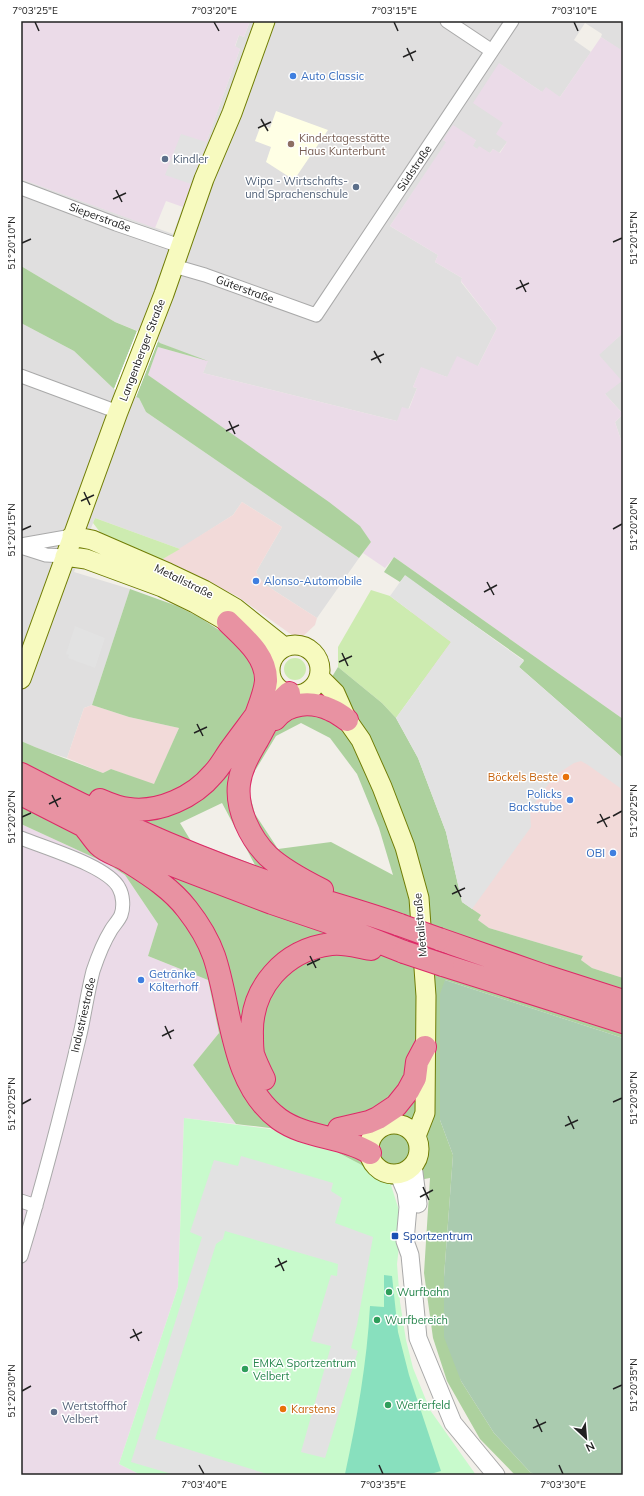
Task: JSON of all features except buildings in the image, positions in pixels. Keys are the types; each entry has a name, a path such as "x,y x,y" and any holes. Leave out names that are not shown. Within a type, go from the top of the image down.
{"highway":[{"path":"69,799 91,797 118,807 129,809 154,808 179,800 202,785 213,774 256,714 266,681 264,668 258,655 228,622"},
{"path":"256,714 291,690"},
{"path":"291,690 276,706 249,753 243,767 239,784 240,802 245,820 255,839 268,856 283,868 305,882 366,913"},
{"path":"257,740 278,714 295,705 309,704 330,709 347,720"},
{"path":"21,774 69,799 156,839 223,866 277,886 366,913 623,1001"},
{"path":"21,794 84,826 172,865 404,952 623,1022"},
{"path":"84,826 100,846 125,859 168,889 186,909 202,931 214,956 236,1050 242,1067 256,1094 266,1107 280,1119 292,1126 355,1145 371,1145"},
{"path":"371,1145 339,1129 296,1113 284,1103 264,1081 253,1052 251,1021 255,1006 262,990 271,977 282,966 305,951 332,944 346,944 370,949 404,952"},
{"path":"339,1129 378,1118 396,1106 408,1091 415,1078 417,1062 425,1047"}],"main road":[{"name":"Langenberger Straße","path":"21,679 72,536 174,266 204,179 232,113 265,21"},
{"name":"Metallstraße","path":"72,536 92,540 168,572 204,590 235,608 279,653"},
{"name":"Metallstraße","path":"65,556 86,559 162,587 195,603 228,622 266,648 279,653"},
{"path":"293,645 303,646 311,650 317,657 320,667 319,677 315,685 291,690 272,679 271,665 279,653 293,645"},
{"name":"Metallstraße","path":"319,677 335,693 347,720 361,740 382,787 405,847 419,898 426,996 424,1096 409,1130"},
{"name":"Metallstraße","path":"291,690 318,694 347,720"},
{"path":"389,1124 409,1130 418,1142 419,1154 405,1169 392,1173 381,1170 374,1163 371,1145 382,1127 389,1124"}],"street":[{"path":"447,21 492,51"},
{"name":"Südstraße","path":"316,315 512,21"},
{"name":"Sieperstraße","path":"21,188 116,224 180,246"},
{"name":"Güterstraße","path":"174,266 205,275 316,315"},
{"path":"21,376 118,412"},
{"path":"21,546 72,536"},
{"path":"21,546 46,555 65,556"},
{"name":"Industriestraße","path":"21,838 94,867 109,876 119,888 123,901 122,914 111,929 101,948 93,972 81,1029 36,1206 21,1256"},
{"path":"405,1169 408,1207 405,1241 410,1255 418,1338 453,1423 496,1475"},
{"path":"21,1201 36,1206"}],"shaded area":[{"path":"21,21 250,21 244,37 239,35 235,46 240,49 183,207 166,201 155,228 21,179"},
{"path":"250,21 623,21 623,45 620,50 601,37 602,34 585,23 574,40 591,52 560,97 542,92 500,64 504,123 507,142 499,153 493,149 490,153 472,146 476,140 443,140 447,142 390,226 438,255 435,262 462,278 461,282 497,328 478,366 447,377 421,368 413,387 417,388 408,410 397,421 203,373 207,362 160,343 148,335 115,322 21,266 21,179 173,234 240,49 235,47 239,35 244,37"},
{"path":"601,37 620,49 623,45 623,333 599,355 622,381 605,394 623,414 615,422 623,446 623,719 394,557 385,568 363,553 371,542 148,375 158,347 208,361 203,373 397,421 402,407 409,409 417,388 413,387 421,367 447,377 457,356 478,366 497,328 461,281 462,278 435,262 438,255 390,226 446,142 443,140 453,125 476,140 473,146 477,149 479,146 490,153 493,149 500,153 507,142 496,134 503,123 473,103 499,63 542,92 546,87 560,97"},
{"name":"Kindertagesstätte Haus Kunterbunt","path":"276,111 328,130 294,180 266,162 271,147 255,141 261,125 270,128"},
{"path":"181,134 206,142 191,184 165,175"},
{"path":"21,323 74,351 114,389 139,398 146,412 359,558 317,618 264,584 256,572 282,527 242,502 233,515 180,549 95,518 74,572 130,589 92,705 84,708 67,758 44,751 21,741"},
{"path":"623,333 623,414 605,394 599,354"},
{"path":"623,414 623,446 615,422"},
{"path":"242,502 282,527 256,572 264,584 317,618 315,625 299,640 237,596 161,560 233,515"},
{"path":"405,575 623,758 623,978 592,968 581,960 583,956 489,928 478,920 481,915 462,902"},
{"path":"405,575 524,661 519,667 623,758 623,771 620,775 623,777 623,790 581,761 574,763 554,776 530,810 531,827 472,909 462,902 446,832 418,758 396,718 451,642 390,596"},
{"path":"75,626 105,638 95,668 68,658 69,655 66,654"},
{"path":"92,705 129,717 179,728 154,785 111,769 103,773 67,758 84,708"},
{"path":"21,824 108,864 125,875 158,924 148,956 208,980 219,1033 193,1065 236,1124 184,1118 178,1287 119,1464 141,1475 21,1475"},
{"path":"445,980 623,1038 623,1475 535,1475 530,1472 494,1433 461,1381 444,1337 444,1277 453,1155 440,1120 440,994"},
{"path":"241,1156 333,1183 331,1191 342,1198 335,1223 373,1237 357,1325 351,1348 358,1351 325,1458 301,1452 331,1346 311,1341 331,1275 337,1276 338,1264 225,1231 223,1239 216,1244 155,1439 270,1475 175,1475 131,1462 202,1237 190,1232 214,1160 238,1166"}],"green space":[{"path":"21,266 115,322 137,331 114,389 74,351 21,323"},
{"path":"158,341 208,361 158,347 148,375 329,502 360,526 371,542 359,558 146,412 139,398 136,397"},
{"path":"95,518 180,549 161,560 103,536 93,523"},
{"path":"394,557 623,719 623,758 519,667 524,660 405,576 400,582 384,572"},
{"path":"130,589 177,606 199,617 245,647 255,666 257,687 311,711 338,667 382,703 396,718 418,758 446,832 462,902 481,915 478,920 489,928 583,956 581,960 592,968 623,978 623,1038 445,980 440,1120 453,1155 444,1277 461,1381 494,1433 530,1472 535,1475 515,1475 480,1439 447,1381 433,1338 424,1273 430,1178 391,1185 353,1161 327,1147 299,1135 285,1131 236,1124 193,1065 219,1033 208,980 148,956 158,924 125,875 108,864 21,824 21,741 103,773 111,769 154,784 179,728 129,717 92,705","holes":["301,723 330,738 357,774 379,828 393,875 331,842 278,849 255,814 247,784 276,736","222,803 255,865 191,841 180,823"]},
{"path":"371,590 390,596 451,642 396,718 382,703 338,667 338,647"},
{"path":"291,658 299,658 306,665 306,673 299,680 291,680 284,673 284,665"},
{"name":"EMKA Sportzentrum Velbert","path":"184,1118 285,1131 325,1146 360,1164 391,1185 402,1220 397,1264 400,1302 406,1340 413,1368 430,1410 476,1475 141,1475 119,1464 178,1287"},
{"path":"384,1275 392,1276 398,1332 409,1375 441,1471 427,1475 345,1474 361,1390 367,1348 370,1306 384,1307"}],"pier":[{"path":"137,331 158,341 136,397 114,389"}],"place":[{"name":"Auto Classic","path":"293,76"},
{"name":"Kindertagesstätte Haus Kunterbunt","path":"291,144"},
{"name":"Kindler","path":"165,159"},
{"name":"Wipa - Wirtschafts- und Sprachenschule","path":"356,187"},
{"name":"Alonso-Automobile","path":"256,581"},
{"name":"Böckels Beste","path":"566,777"},
{"name":"Policks Backstube","path":"570,800"},
{"name":"OBI","path":"613,853"},
{"name":"Getränke Költerhoff","path":"141,980"},
{"name":"Sportzentrum","path":"395,1236"},
{"name":"Wurfbahn","path":"389,1292"},
{"name":"Wurfbereich","path":"377,1320"},
{"name":"EMKA Sportzentrum Velbert","path":"245,1369"},
{"name":"Werferfeld","path":"388,1405"},
{"name":"Karstens","path":"283,1409"},
{"name":"Wertstoffhof Velbert","path":"54,1412"}]}
